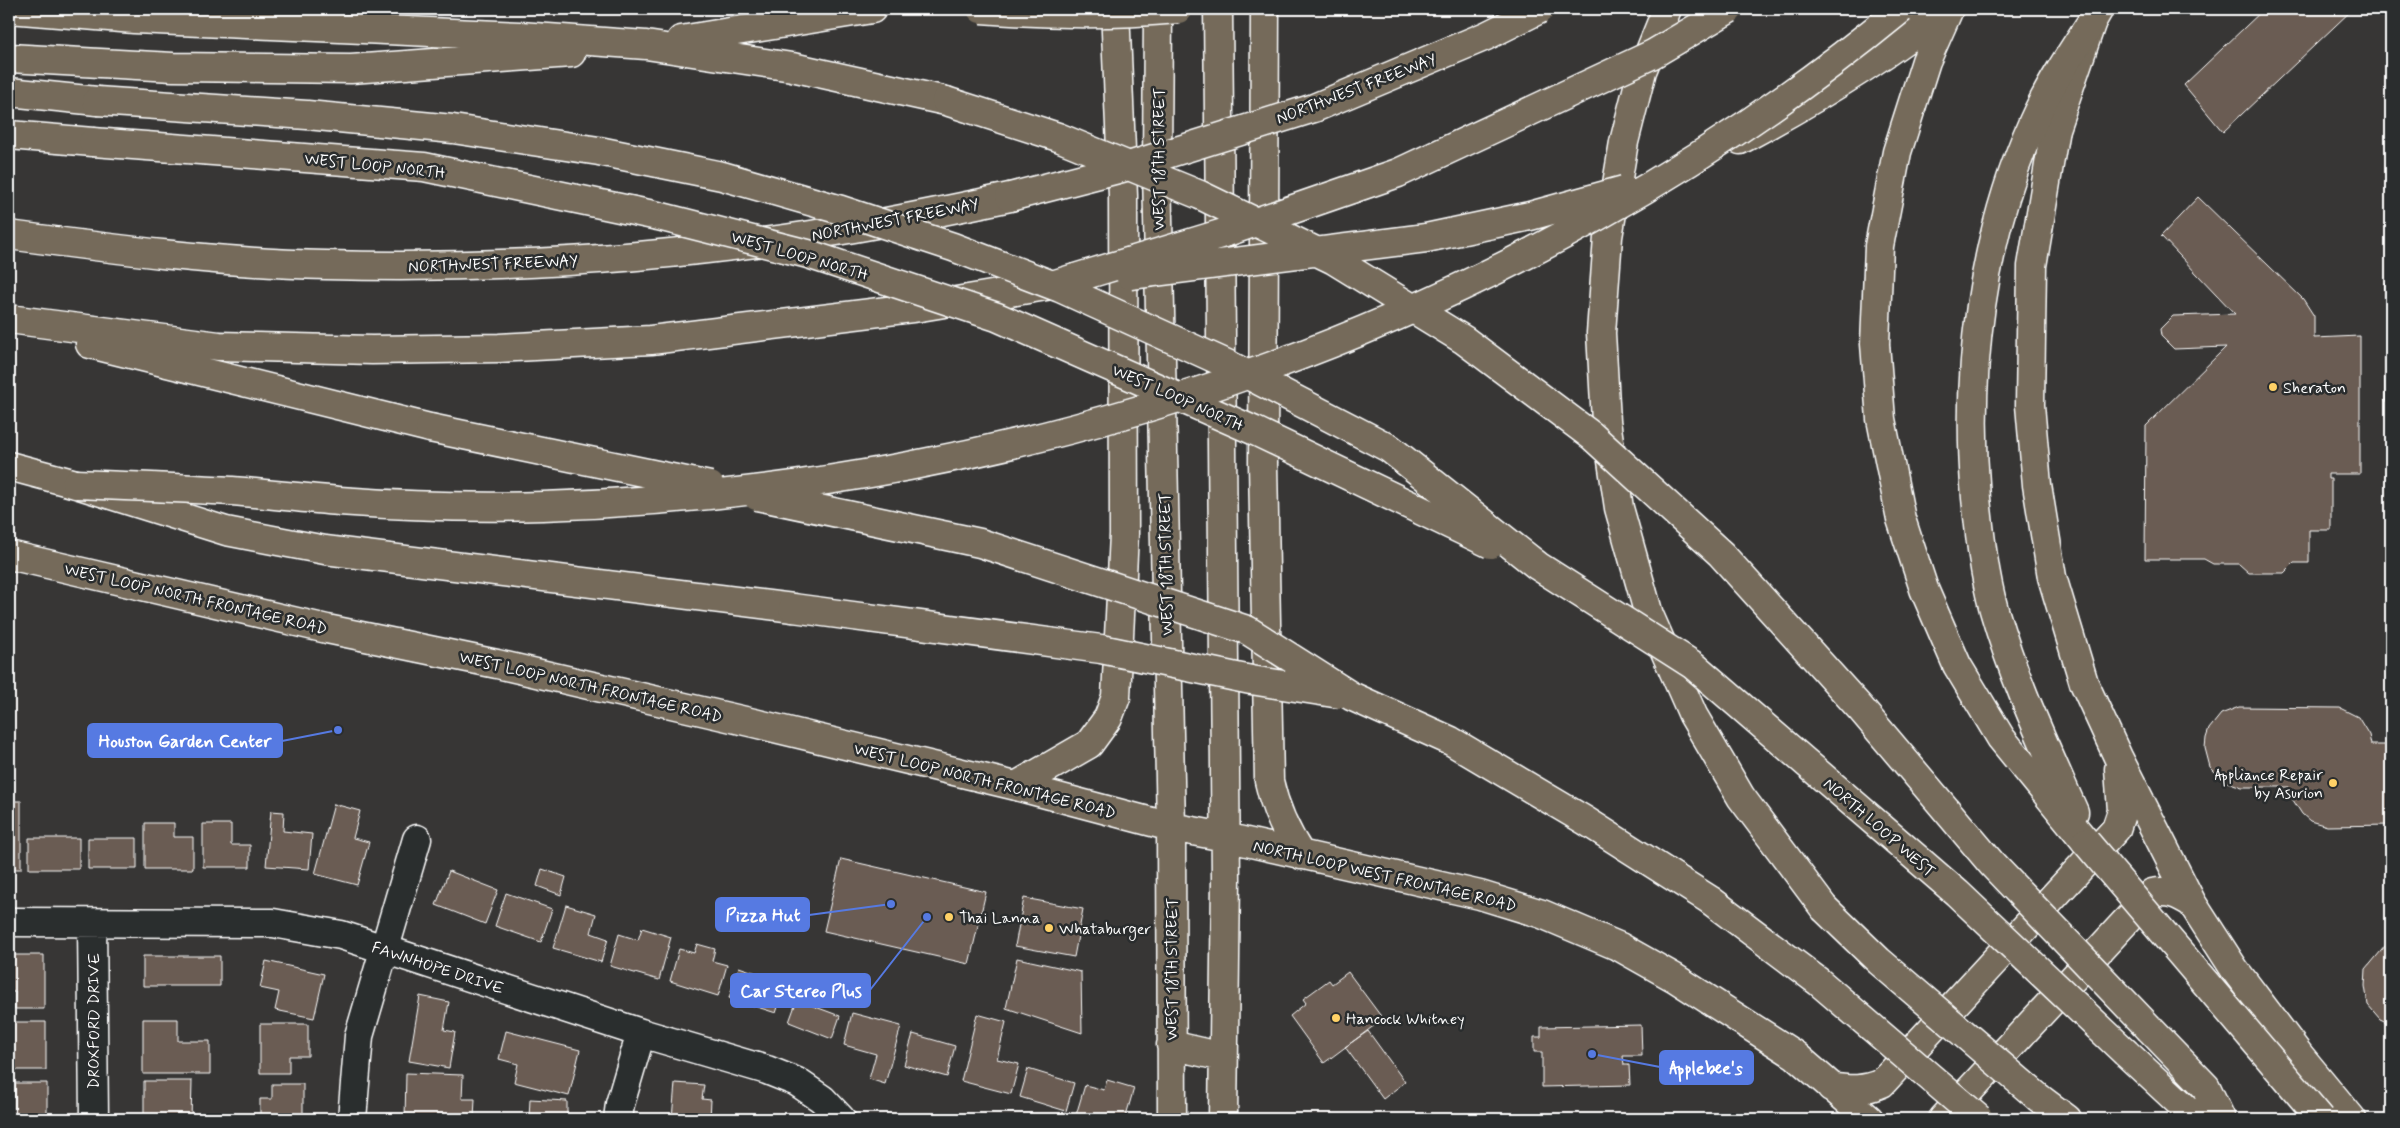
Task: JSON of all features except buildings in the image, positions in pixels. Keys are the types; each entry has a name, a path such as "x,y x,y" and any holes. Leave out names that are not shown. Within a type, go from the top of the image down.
{"main road":[{"path":"9,58 173,67 341,69 423,65 579,53 732,33 872,9"},
{"path":"974,9 1016,12 1125,13 1178,9"},
{"path":"1016,786 1089,744 1108,718 1116,697 1124,514 1123,196 1115,9"},
{"name":"WEST 18TH STREET","path":"1158,9 1157,170 1171,827 1172,1119"},
{"path":"1218,9 1225,837 1223,1119"},
{"path":"1265,9 1263,463 1268,781 1285,831 1301,855"},
{"name":"NORTHWEST FREEWAY","path":"9,235 110,249 217,259 324,265 438,266 551,263 682,252 810,235 910,218 1010,197 1122,168 1314,108 1486,36 1540,9"},
{"path":"1667,9 1642,71 1628,124 1608,238 1601,333 1606,421 1620,508 1649,615 1693,715 1740,798 1824,908 1880,961 2067,1119"},
{"path":"1052,284 1227,232 1398,173 1653,54 1729,9"},
{"path":"76,484 234,491 341,501 449,507 545,506 665,499 773,487 899,469 1064,432 1184,396 1297,356 1393,317 1478,277 1598,216 1691,159 1789,94 1901,9"},
{"path":"9,319 219,346 372,350 499,348 651,340 920,307 1052,284 1426,238 1530,216 1633,187 1730,145 1817,98 1900,45 1948,9"},
{"path":"1948,9 1926,61 1896,152 1879,246 1875,344 1881,419 1901,519 1924,588 1957,665 2001,738 2086,842 2322,1119"},
{"path":"9,10 134,19 520,36 646,45 792,67 946,101 1058,136 1200,195 1334,260 1464,340 1592,436 1721,554 1861,708 1992,864 2206,1087 2221,1119"},
{"path":"2086,842 2013,673 1994,608 1980,539 1972,445 1975,351 1986,270 2010,181 2033,122 2054,80 2096,15"},
{"path":"2096,15 2055,130 2032,266 2030,405 2037,485 2052,576 2084,683 2118,757 2192,903 2235,970 2300,1056 2352,1119"},
{"path":"9,92 444,128 590,149 722,176 850,213 952,247 1060,288 1227,364 1389,448 1538,566"},
{"name":"WEST LOOP NORTH","path":"9,135 424,167 658,216 808,254 997,317 1256,431 1538,566"},
{"path":"9,324 430,428 980,543 1247,630 1351,696 1451,741 1586,821 1710,900 1819,982 1979,1119"},
{"path":"9,466 76,484 226,531 324,550 793,608 1101,649 1251,680 1351,696"},
{"name":"WEST LOOP NORTH FRONTAGE ROAD","path":"9,555 327,629 497,664 754,722 1016,786 1171,827"},
{"name":"NORTH LOOP WEST","path":"1538,566 1693,666 1957,893 2197,1119"},
{"path":"1831,1087 1855,1091 1869,1089 1882,1083 2116,829 2122,812 2118,757"},
{"name":"NORTH LOOP WEST FRONTAGE ROAD","path":"1171,827 1225,837 1480,895 1542,914 1620,947 1675,978 1795,1055 1869,1119"},
{"path":"1943,1119 2152,893 2166,891 2180,895 2192,903"},
{"path":"1171,1045 1223,1057"}],"street":[{"path":"352,1119 359,1036 383,950 418,839"},
{"name":"FAWNHOPE DRIVE","path":"9,922 273,923 341,935 641,1033 767,1070 797,1082 822,1099 841,1119"},
{"name":"DROXFORD DRIVE","path":"92,923 94,1119"},
{"path":"618,1119 620,1104 641,1033"}],"place":[{"name":"Sheraton","path":"2273,387"},
{"name":"Houston Garden Center","path":"338,730"},
{"name":"Appliance Repair by Asurion","path":"2333,783"},
{"name":"Pizza Hut","path":"891,904"},
{"name":"Car Stereo Plus","path":"927,917"},
{"name":"Thai Lanna","path":"949,917"},
{"name":"Whataburger","path":"1049,928"},
{"name":"Hancock Whitney","path":"1336,1018"},
{"name":"Applebee's","path":"1592,1054"}]}
